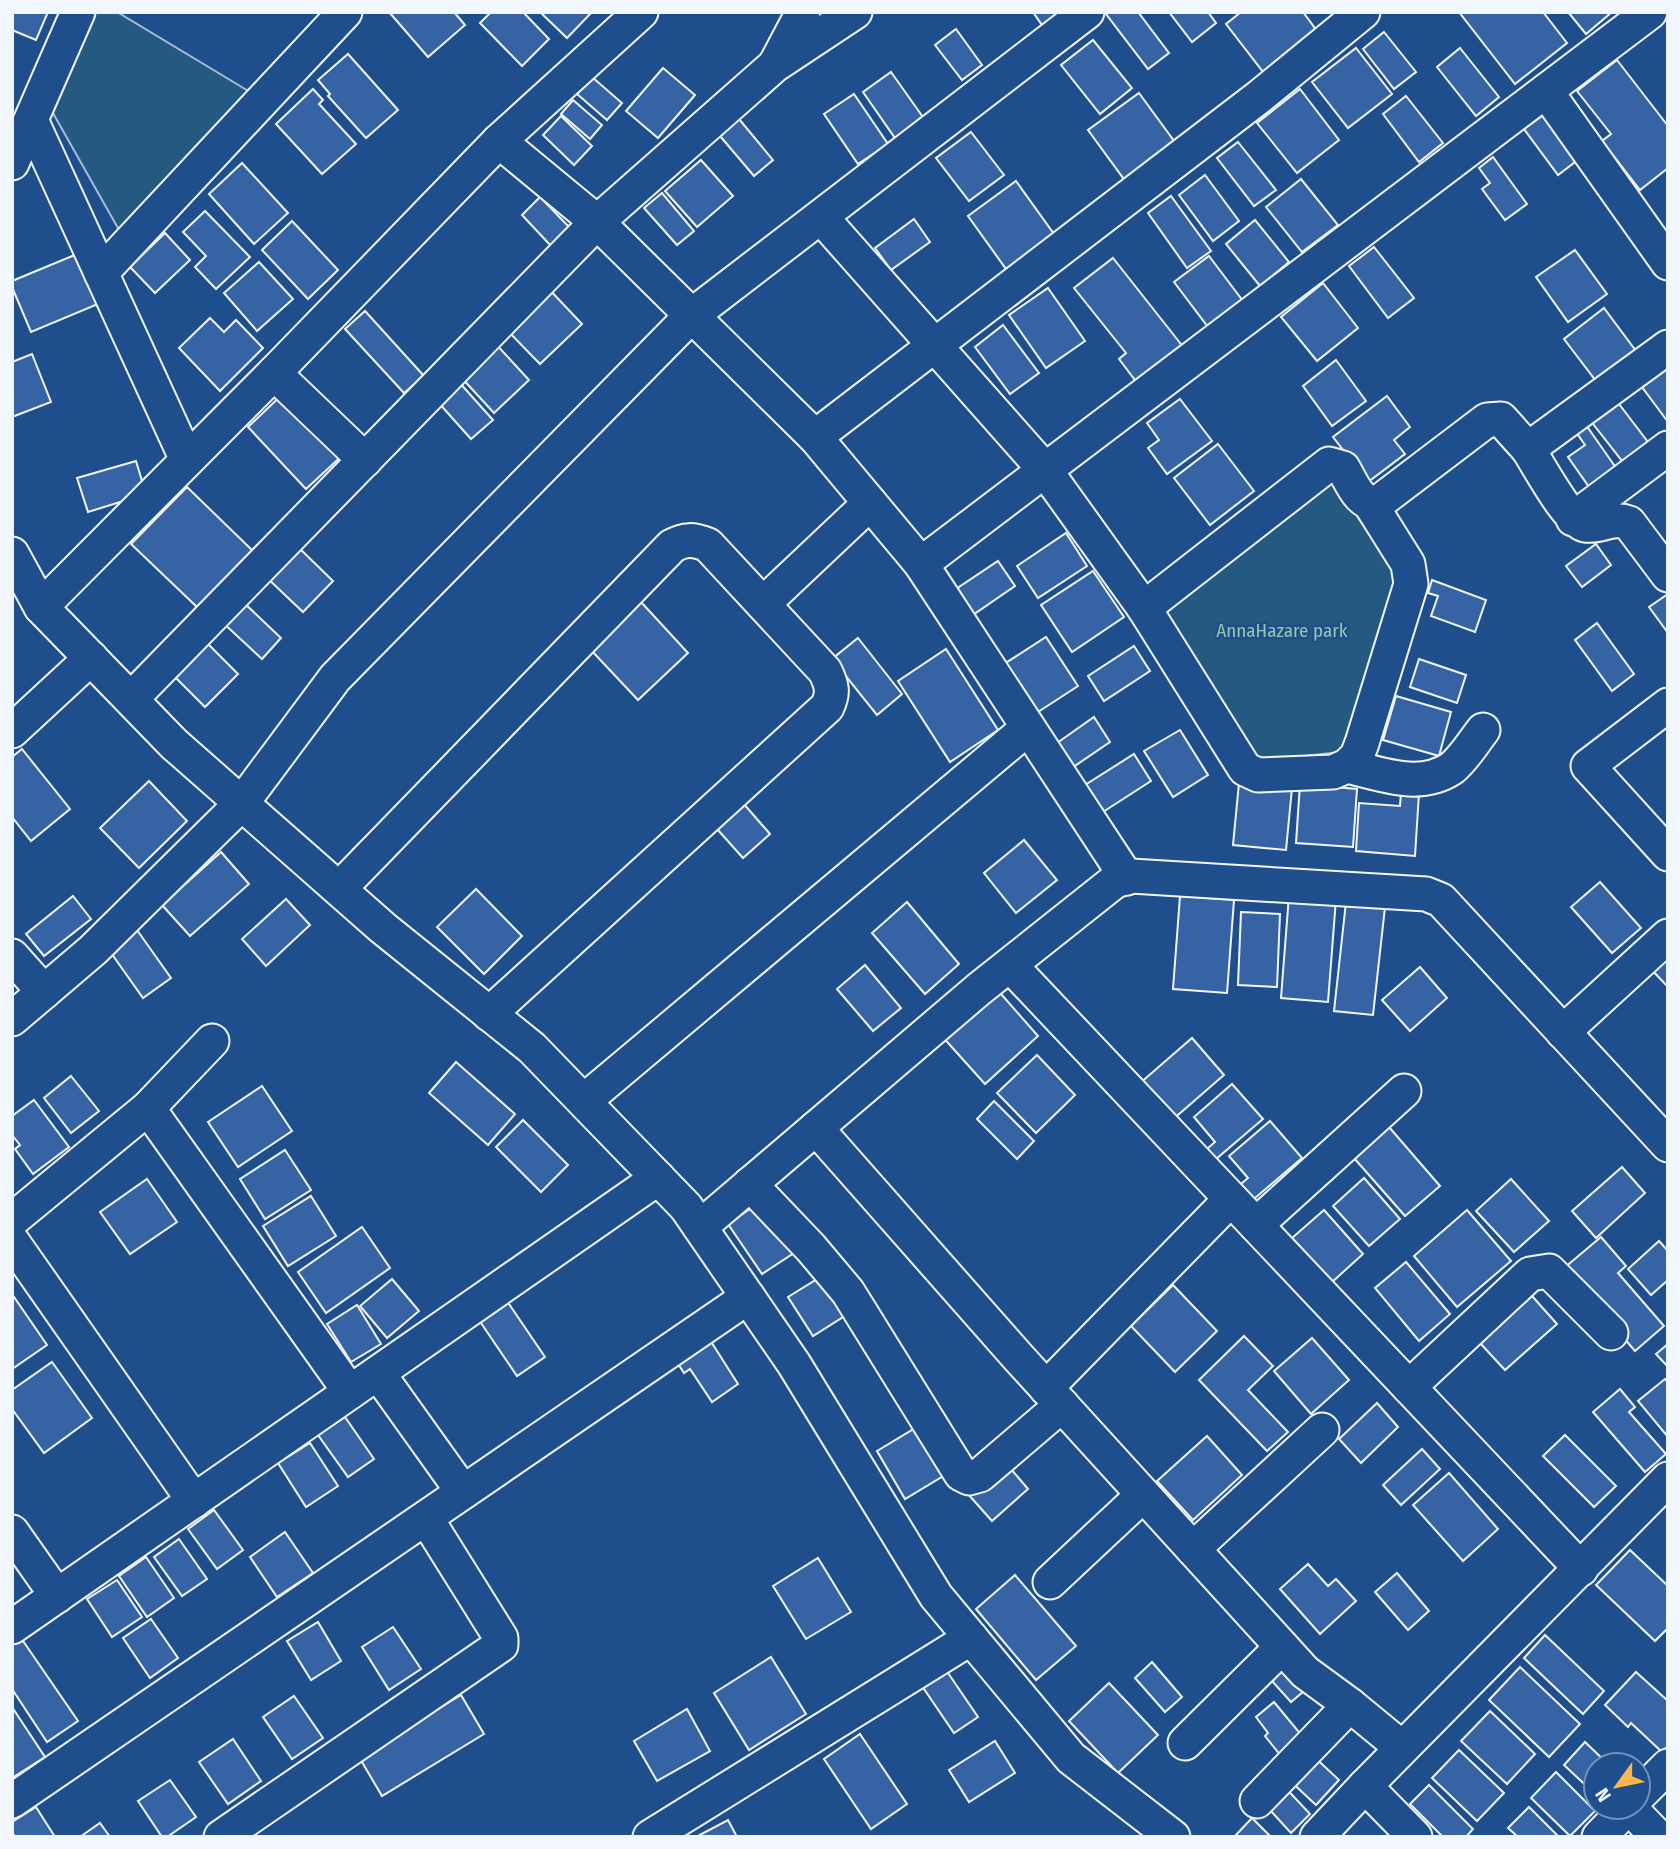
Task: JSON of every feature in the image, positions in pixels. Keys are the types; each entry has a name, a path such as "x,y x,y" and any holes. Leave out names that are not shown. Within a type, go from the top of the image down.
{"street":[{"path":"12,163 78,12"},
{"path":"101,273 345,12"},
{"path":"27,596 187,460 499,141 640,12"},
{"path":"775,65 803,12"},
{"path":"131,699 597,222 775,65 855,12"},
{"path":"12,1019 93,950 242,803 335,678 691,316 1087,12"},
{"path":"815,437 1259,97 1363,12"},
{"path":"921,564 1650,12"},
{"path":"1546,91 1668,263"},
{"path":"30,120 187,460"},
{"path":"499,141 597,222 815,437 921,564 1127,878"},
{"path":"821,217 1045,470 1144,608 1245,769 1258,775 1333,772 1347,766 1357,756 1411,584 1408,564 1371,505 1364,502 1343,468 1329,464 1144,608"},
{"path":"1528,449 1668,346"},
{"path":"274,373 365,460"},
{"path":"1371,505 1487,420 1501,419 1528,449 1573,519 1588,526 1620,519 1629,523 1668,575"},
{"path":"1573,519 1668,448"},
{"path":"763,604 870,503"},
{"path":"339,889 672,546 693,539 708,545 825,671 832,685 827,707 489,1014"},
{"path":"12,554 27,596 174,744 383,928 532,1048 686,1207 794,1364 936,1596 1071,1758 1173,1837"},
{"path":"12,731 90,658"},
{"path":"1668,705 1588,766 1668,854"},
{"path":"584,1101 1028,728"},
{"path":"1347,766 1410,780 1433,778 1452,768 1483,730"},
{"path":"700,1227 979,989 1115,881 1131,876 1426,894 1441,900 1668,1145"},
{"path":"1563,1032 1668,936"},
{"path":"12,956 44,992"},
{"path":"1010,965 1581,1569"},
{"path":"12,1220 148,1108 212,1041"},
{"path":"1256,1225 1404,1091"},
{"path":"148,1108 351,1392"},
{"path":"816,1128 1054,1396 1305,1672 1401,1747"},
{"path":"12,1627 658,1178"},
{"path":"750,1184 811,1248 848,1292 961,1474 969,1478 980,1475 1231,1199"},
{"path":"12,1241 194,1501"},
{"path":"1409,1387 1530,1273 1549,1271 1611,1333"},
{"path":"12,1801 748,1297"},
{"path":"378,1373 463,1492"},
{"path":"1193,1549 1322,1430"},
{"path":"1317,1837 1401,1747 1668,1479"},
{"path":"1051,1582 1143,1495"},
{"path":"221,1837 501,1645 501,1639 426,1518"},
{"path":"12,1532 57,1596"},
{"path":"650,1837 971,1638"},
{"path":"1185,1743 1282,1647"},
{"path":"1257,1801 1350,1705"},
{"path":"1652,1782 1668,1766"},
{"path":"1365,1786 1415,1837"},
{"path":"1598,1837 1614,1821"},
{"path":"1642,1821 1658,1837"}],"green space":[{"path":"92,12 117,12 255,95 123,237 49,106"},
{"name":"AnnaHazare park","path":"1334,481 1393,570 1396,588 1346,744 1340,752 1261,761 1249,754 1159,610"}],"building":[{"path":"12,12 48,12 36,40 12,30"},
{"path":"389,12 454,12 465,25 428,57"},
{"path":"491,12 523,12 549,39 522,66 480,23"},
{"path":"540,12 592,12 567,38"},
{"path":"1033,12 1066,12 1044,28"},
{"path":"1138,12 1169,53 1148,69 1106,14"},
{"path":"1169,12 1208,12 1216,23 1192,42"},
{"path":"1241,12 1303,12 1320,35 1267,77 1226,24"},
{"path":"1459,12 1543,12 1567,43 1515,84"},
{"path":"1568,12 1612,12 1586,34"},
{"path":"956,29 982,65 962,80 935,45"},
{"path":"1384,32 1416,72 1394,89 1363,49"},
{"path":"1093,40 1132,88 1100,114 1061,65"},
{"path":"1356,48 1392,94 1348,128 1312,82"},
{"path":"1460,48 1499,97 1476,116 1437,67"},
{"path":"348,54 398,110 366,138 328,96 330,94 318,80"},
{"path":"1617,60 1668,126 1668,168 1640,190 1602,141 1611,134 1577,91"},
{"path":"663,68 695,95 658,138 626,111"},
{"path":"891,72 925,120 897,141 863,92"},
{"path":"592,77 622,103 607,120 577,94"},
{"path":"313,89 323,100 319,104 356,144 322,174 276,124"},
{"path":"1300,89 1339,140 1297,173 1257,123"},
{"path":"1139,93 1177,145 1126,182 1088,130"},
{"path":"854,94 888,144 858,164 824,114"},
{"path":"1406,96 1443,143 1419,162 1383,114"},
{"path":"573,100 602,125 590,139 561,114"},
{"path":"1546,113 1579,159 1558,175 1524,129"},
{"path":"561,116 592,146 574,165 543,135"},
{"path":"739,119 773,160 754,176 720,136"},
{"path":"971,132 1004,175 969,201 936,158"},
{"path":"1238,142 1276,190 1254,206 1217,158"},
{"path":"1493,157 1527,204 1505,220 1482,189 1490,183 1479,168"},
{"path":"701,160 733,196 697,227 665,191"},
{"path":"242,163 288,213 254,244 209,194"},
{"path":"1205,175 1239,221 1213,241 1179,195"},
{"path":"1301,179 1338,225 1302,252 1266,207"},
{"path":"1016,181 1054,234 1006,269 968,216"},
{"path":"662,193 694,231 677,245 644,208"},
{"path":"1171,196 1211,251 1187,268 1148,213"},
{"path":"540,197 571,229 552,247 522,215"},
{"path":"205,211 250,257 216,289 195,267 206,256 183,232"},
{"path":"914,219 930,242 891,270 875,248"},
{"path":"1255,220 1289,262 1260,286 1226,244"},
{"path":"292,221 338,270 308,299 262,250"},
{"path":"165,233 190,260 155,293 130,267"},
{"path":"1374,247 1414,298 1388,318 1349,266"},
{"path":"1575,250 1607,294 1568,322 1536,277"},
{"path":"77,254 98,304 31,332 12,281"},
{"path":"1209,256 1243,301 1208,327 1174,282"},
{"path":"1113,258 1184,348 1138,384 1119,359 1126,353 1074,288"},
{"path":"259,262 293,299 257,331 224,293"},
{"path":"1323,283 1358,328 1317,361 1281,317"},
{"path":"546,286 582,324 540,364 503,326"},
{"path":"1048,288 1085,341 1046,368 1009,315"},
{"path":"1604,308 1636,351 1596,381 1564,339"},
{"path":"365,311 424,376 404,393 345,329"},
{"path":"210,318 224,332 236,320 263,348 220,391 179,348"},
{"path":"1003,325 1039,373 1010,394 975,347"},
{"path":"494,342 529,380 494,413 459,375"},
{"path":"32,354 51,402 12,417 12,362"},
{"path":"1336,360 1366,401 1332,426 1303,386"},
{"path":"1668,365 1668,422 1639,383"},
{"path":"458,381 493,420 471,439 437,401"},
{"path":"289,388 347,451 306,489 248,427"},
{"path":"1387,396 1410,427 1394,440 1405,454 1368,482 1333,437"},
{"path":"1180,399 1212,441 1167,474 1148,448 1159,440 1147,423"},
{"path":"1616,400 1651,446 1626,466 1590,420"},
{"path":"1586,425 1621,475 1594,494 1568,457 1585,445 1576,432"},
{"path":"1218,444 1254,491 1210,525 1174,478"},
{"path":"136,461 146,494 88,512 77,478"},
{"path":"187,487 253,551 198,608 131,544"},
{"path":"1066,533 1087,566 1038,598 1017,566"},
{"path":"295,544 333,581 303,612 265,576"},
{"path":"1596,544 1611,565 1582,587 1566,566"},
{"path":"998,561 1015,586 964,621 947,595"},
{"path":"1093,571 1124,617 1072,652 1041,605"},
{"path":"1432,580 1486,600 1475,632 1431,616 1438,596 1428,593"},
{"path":"1668,594 1668,633 1649,607"},
{"path":"241,600 281,638 262,659 221,621"},
{"path":"641,602 688,653 638,700 590,649"},
{"path":"1597,623 1634,674 1612,691 1575,640"},
{"path":"1046,637 1078,686 1038,712 1001,666"},
{"path":"858,638 902,694 877,715 832,659"},
{"path":"203,639 238,674 205,707 170,672"},
{"path":"1134,646 1150,671 1104,701 1088,676"},
{"path":"946,649 998,730 950,762 898,681"},
{"path":"1419,659 1466,675 1457,703 1410,687"},
{"path":"1396,696 1451,712 1439,756 1383,740"},
{"path":"1094,717 1110,742 1066,772 1050,748"},
{"path":"1180,730 1208,775 1173,797 1144,751"},
{"path":"22,749 70,809 31,841 12,817 12,757"},
{"path":"1134,754 1151,781 1103,812 1085,785"},
{"path":"149,781 187,821 139,868 100,828"},
{"path":"1239,783 1292,788 1286,850 1233,845"},
{"path":"1300,784 1357,789 1353,847 1296,843"},
{"path":"1401,792 1419,793 1415,856 1356,851 1359,803 1400,806"},
{"path":"736,795 770,834 743,858 709,820"},
{"path":"1024,840 1057,880 1016,913 984,873"},
{"path":"221,852 249,884 190,936 162,905"},
{"path":"1600,882 1641,928 1612,953 1571,907"},
{"path":"476,889 522,936 484,974 437,927"},
{"path":"1289,895 1336,899 1328,1002 1281,998"},
{"path":"73,896 91,919 44,956 26,934"},
{"path":"1180,896 1234,900 1227,993 1173,989"},
{"path":"286,899 310,925 266,966 242,939"},
{"path":"907,902 959,964 925,994 872,933"},
{"path":"1346,902 1385,907 1373,1015 1334,1011"},
{"path":"1241,912 1280,914 1277,987 1238,985"},
{"path":"137,930 171,978 143,998 109,950"},
{"path":"1668,947 1668,987 1648,966"},
{"path":"865,965 901,1008 873,1031 837,989"},
{"path":"1420,967 1447,998 1410,1031 1382,1000"},
{"path":"994,986 1038,1036 985,1084 940,1034"},
{"path":"1192,1038 1224,1075 1171,1121 1139,1084"},
{"path":"1037,1055 1075,1095 1036,1133 997,1093"},
{"path":"456,1062 515,1114 488,1145 429,1093"},
{"path":"71,1076 99,1111 71,1133 44,1098"},
{"path":"1232,1084 1263,1119 1209,1165 1200,1155 1215,1142 1194,1117"},
{"path":"262,1086 292,1131 238,1167 208,1122"},
{"path":"34,1100 69,1147 33,1174 15,1149 20,1145 12,1135 12,1116"},
{"path":"994,1101 1034,1141 1017,1159 977,1119"},
{"path":"523,1120 568,1165 541,1192 496,1147"},
{"path":"1270,1121 1302,1158 1248,1204 1235,1189 1248,1178 1229,1156"},
{"path":"1389,1127 1440,1186 1405,1216 1354,1158"},
{"path":"285,1150 311,1190 265,1219 240,1179"},
{"path":"1622,1167 1645,1193 1596,1238 1572,1211"},
{"path":"1364,1178 1400,1219 1369,1246 1333,1206"},
{"path":"147,1179 177,1222 130,1254 100,1212"},
{"path":"1511,1179 1549,1221 1514,1252 1476,1211"},
{"path":"311,1196 336,1236 288,1266 263,1226"},
{"path":"763,1200 797,1251 762,1274 728,1224"},
{"path":"1324,1210 1363,1254 1331,1283 1292,1238"},
{"path":"1467,1210 1511,1261 1457,1307 1414,1256"},
{"path":"362,1227 390,1268 326,1313 298,1272"},
{"path":"1601,1237 1626,1266 1618,1273 1664,1326 1635,1351 1564,1268"},
{"path":"1659,1241 1668,1251 1668,1280 1651,1295 1628,1269"},
{"path":"1406,1262 1450,1314 1419,1341 1375,1288"},
{"path":"827,1273 851,1312 813,1336 788,1297"},
{"path":"392,1279 419,1311 387,1338 360,1306"},
{"path":"1173,1285 1217,1331 1175,1372 1131,1326"},
{"path":"12,1294 47,1345 12,1369"},
{"path":"1532,1296 1557,1324 1505,1370 1480,1343"},
{"path":"507,1301 545,1357 517,1376 479,1320"},
{"path":"357,1305 381,1344 351,1362 327,1324"},
{"path":"1244,1336 1273,1366 1248,1390 1288,1432 1267,1451 1199,1380"},
{"path":"1312,1338 1349,1380 1311,1414 1274,1371"},
{"path":"710,1340 738,1384 712,1402 690,1369 684,1373 677,1362"},
{"path":"1668,1344 1668,1367 1656,1354"},
{"path":"52,1362 92,1418 44,1453 12,1409 12,1390"},
{"path":"1665,1379 1668,1382 1668,1437 1638,1401"},
{"path":"1620,1389 1635,1407 1629,1412 1666,1454 1645,1472 1593,1412"},
{"path":"1377,1403 1398,1427 1361,1463 1339,1439"},
{"path":"345,1417 374,1459 348,1477 318,1435"},
{"path":"922,1424 950,1472 905,1499 877,1451"},
{"path":"1565,1435 1616,1486 1594,1507 1543,1456"},
{"path":"1207,1436 1242,1475 1193,1520 1157,1481"},
{"path":"310,1443 338,1486 306,1507 278,1463"},
{"path":"1422,1449 1440,1469 1401,1505 1383,1485"},
{"path":"1005,1462 1028,1489 992,1521 968,1494"},
{"path":"1449,1473 1498,1529 1463,1561 1413,1505"},
{"path":"214,1510 243,1550 217,1569 188,1529"},
{"path":"285,1532 313,1573 277,1597 250,1557"},
{"path":"179,1539 207,1579 182,1596 154,1557"},
{"path":"1630,1550 1668,1586 1668,1628 1655,1641 1596,1585"},
{"path":"146,1557 174,1598 147,1617 119,1576"},
{"path":"818,1558 851,1612 806,1639 773,1586"},
{"path":"1308,1564 1328,1586 1336,1579 1356,1601 1320,1634 1280,1589"},
{"path":"1397,1573 1429,1611 1408,1630 1375,1592"},
{"path":"1015,1575 1076,1646 1036,1680 976,1609"},
{"path":"117,1580 142,1617 112,1637 87,1599"},
{"path":"151,1619 178,1658 150,1678 123,1638"},
{"path":"318,1622 341,1661 311,1680 287,1641"},
{"path":"393,1627 421,1669 389,1690 362,1647"},
{"path":"1545,1635 1604,1691 1583,1714 1524,1658"},
{"path":"21,1638 78,1721 47,1742 12,1689 12,1644"},
{"path":"1281,1654 1310,1686 1291,1702 1263,1671"},
{"path":"771,1657 806,1714 749,1750 714,1693"},
{"path":"1152,1662 1182,1697 1165,1712 1135,1678"},
{"path":"1520,1667 1580,1724 1549,1757 1489,1700"},
{"path":"946,1670 978,1717 954,1733 922,1686"},
{"path":"1636,1672 1668,1701 1668,1746 1662,1752 1631,1723 1628,1727 1605,1705"},
{"path":"1109,1683 1158,1735 1118,1773 1069,1721"},
{"path":"461,1695 484,1734 382,1796 359,1757"},
{"path":"294,1696 323,1738 292,1759 263,1717"},
{"path":"1274,1702 1308,1743 1285,1761 1265,1736 1268,1733 1256,1717"},
{"path":"12,1707 45,1757 12,1778"},
{"path":"687,1709 710,1751 657,1781 634,1741"},
{"path":"1490,1711 1535,1754 1507,1784 1461,1741"},
{"path":"860,1734 907,1804 871,1829 824,1759"},
{"path":"233,1739 261,1781 228,1804 199,1762"},
{"path":"995,1741 1015,1773 969,1802 949,1770"},
{"path":"1585,1742 1594,1751 1582,1751 1582,1782 1564,1765"},
{"path":"1459,1750 1504,1793 1477,1821 1432,1778"},
{"path":"1309,1752 1339,1780 1316,1805 1286,1777"},
{"path":"1556,1772 1582,1798 1582,1821 1585,1821 1570,1836 1531,1798"},
{"path":"170,1780 196,1817 167,1837 162,1837 138,1801"},
{"path":"1280,1782 1310,1814 1291,1833 1261,1800"},
{"path":"1429,1785 1473,1829 1466,1837 1443,1837 1410,1804"},
{"path":"36,1807 55,1837 15,1837 12,1822"},
{"path":"1529,1807 1559,1837 1518,1837 1508,1828"},
{"path":"1252,1818 1271,1837 1234,1837"},
{"path":"728,1820 737,1837 696,1837"},
{"path":"100,1823 110,1837 80,1837"}]}
